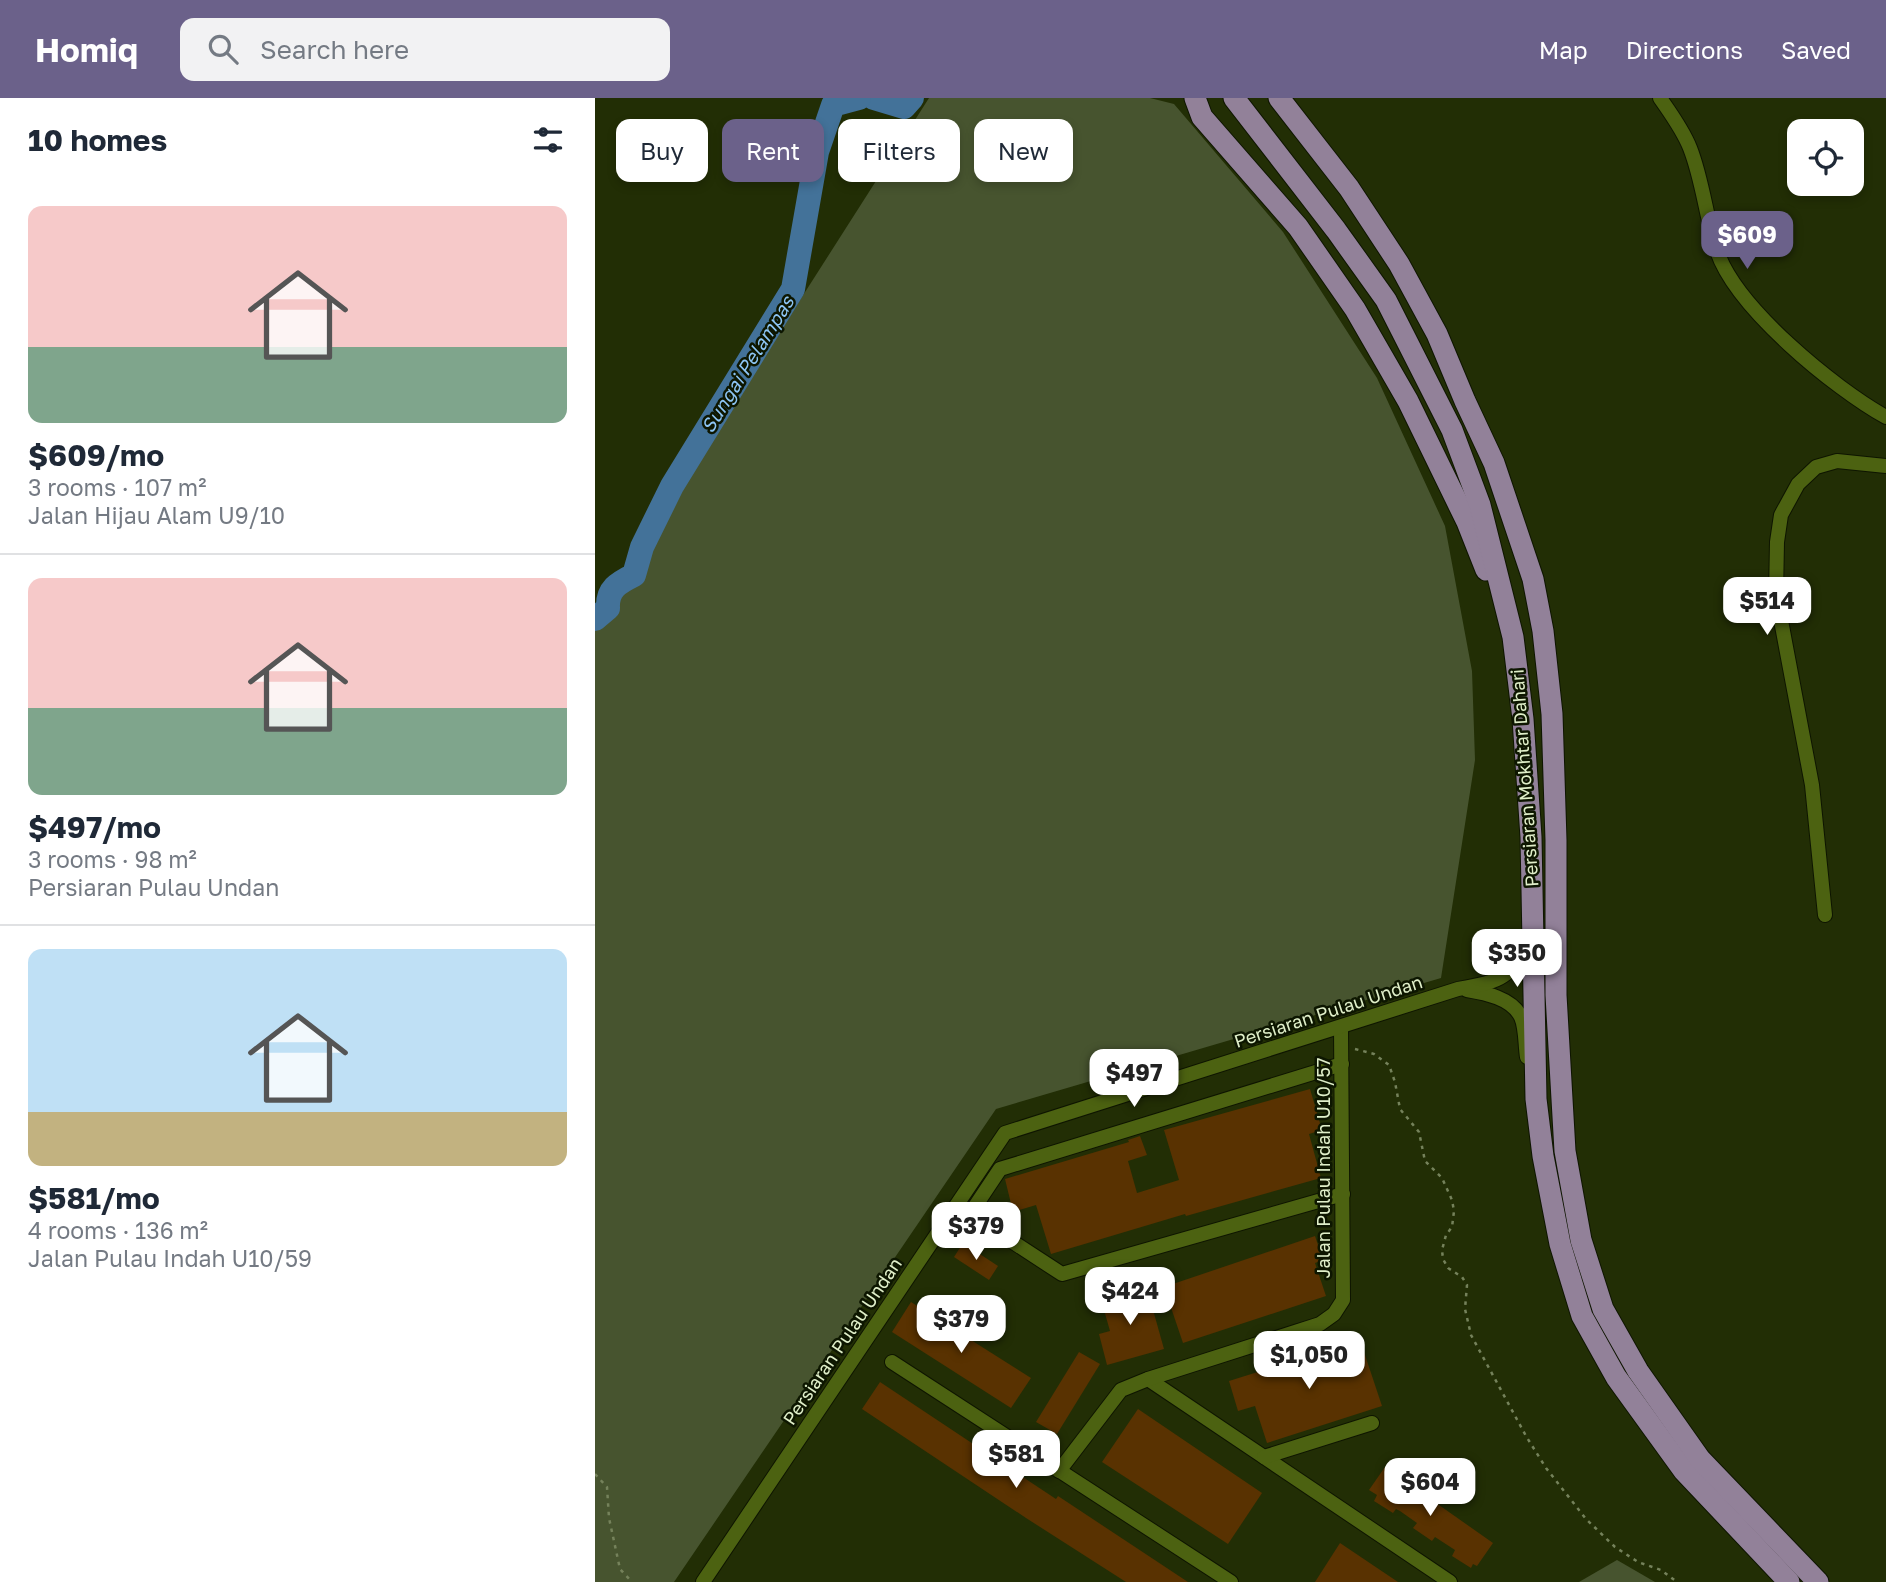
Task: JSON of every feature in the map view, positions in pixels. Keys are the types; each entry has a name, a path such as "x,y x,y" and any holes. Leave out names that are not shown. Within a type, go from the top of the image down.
{"main road":[{"path":"1195,98 1202,117 1298,227 1355,309 1408,401 1461,510 1513,637"},
{"path":"1224,98 1254,124"},
{"name":"Persiaran Mokhtar Dahari","path":"1234,98 1336,230 1386,300 1452,430 1480,505 1513,637 1523,719 1531,837 1536,1099 1543,1156 1560,1244 1582,1316 1616,1377 1684,1471 1789,1582"},
{"name":"Persiaran Mokhtar Dahari","path":"1279,98 1349,188 1399,264 1437,334 1494,463 1533,579 1552,714 1556,840 1556,995 1565,1151 1581,1240 1603,1309 1638,1371 1700,1459 1818,1582"}],"street":[{"path":"1660,98 1690,148 1717,252 1728,275 1790,346 1865,405 1886,417"},
{"path":"1825,915 1812,785 1776,594 1777,542 1781,515 1798,484 1816,467 1837,461 1886,466"},
{"name":"Persiaran Pulau Undan","path":"703,1582 1005,1133 1458,989 1497,981 1506,975 1522,954 1533,932"},
{"path":"1458,989 1498,998 1521,1016 1536,1099"},
{"name":"Jalan Pulau Indah U10/57","path":"1059,1471 1121,1390 1320,1324 1334,1314 1343,1300 1341,1028"},
{"path":"1342,1064 1000,1169 970,1214 1062,1274 1343,1194"},
{"path":"892,1362 1231,1582"},
{"path":"1148,1379 1450,1582"},
{"path":"1264,1457 1372,1423"}],"path":[{"path":"1342,1048 1374,1054 1389,1065 1400,1109 1419,1132 1425,1161 1442,1178 1452,1200 1453,1219 1442,1250 1443,1259 1448,1268 1462,1277 1467,1285 1465,1309 1471,1335 1539,1457 1586,1519 1615,1546 1638,1562 1661,1570 1677,1582"},
{"path":"595,1474 607,1487 609,1518 620,1569 632,1582"}],"green space":[{"path":"929,98 1150,98 1174,104 1283,232 1377,378 1445,526 1472,671 1475,760 1441,978 996,1109 674,1582 595,1582 595,621 875,182 960,182 960,119 916,119"},
{"path":"1617,1560 1655,1582 1579,1582"}],"building":[{"path":"1310,1089 1322,1130 1309,1134 1321,1178 1186,1216 1185,1214 1051,1254 1036,1205 1013,1212 1005,1179 1129,1142 1128,1140 1140,1136 1147,1155 1128,1161 1137,1193 1179,1180 1164,1130"},
{"path":"1315,1236 1323,1260 1315,1263 1326,1296 1183,1343 1164,1287"},
{"path":"963,1243 998,1266 989,1280 954,1257"},
{"path":"1142,1285 1144,1293 1148,1292 1164,1349 1107,1365 1099,1334 1110,1331 1102,1303 1117,1299 1114,1293"},
{"path":"911,1302 1031,1378 1011,1408 892,1332"},
{"path":"1360,1340 1382,1406 1267,1443 1255,1406 1238,1411 1229,1381"},
{"path":"1079,1352 1100,1364 1057,1434 1036,1422"},
{"path":"880,1382 1056,1499 1058,1496 1188,1582 1126,1582 1026,1518 862,1409"},
{"path":"1138,1409 1262,1493 1228,1544 1102,1462"},
{"path":"1385,1467 1493,1543 1477,1566 1473,1564 1471,1568 1452,1556 1455,1550 1435,1537 1432,1541 1413,1528 1417,1523 1400,1511 1396,1509 1393,1513 1374,1501 1377,1495 1369,1490"},
{"path":"1340,1543 1398,1582 1315,1582"}],"waterway":[{"name":"Sungai Pelampas","path":"595,619 608,608 609,596 615,587 634,575 642,547 672,486 793,289 817,152 833,105 859,98"},
{"name":"Sungai Pelampas","path":"874,98 904,107 912,98"}]}
